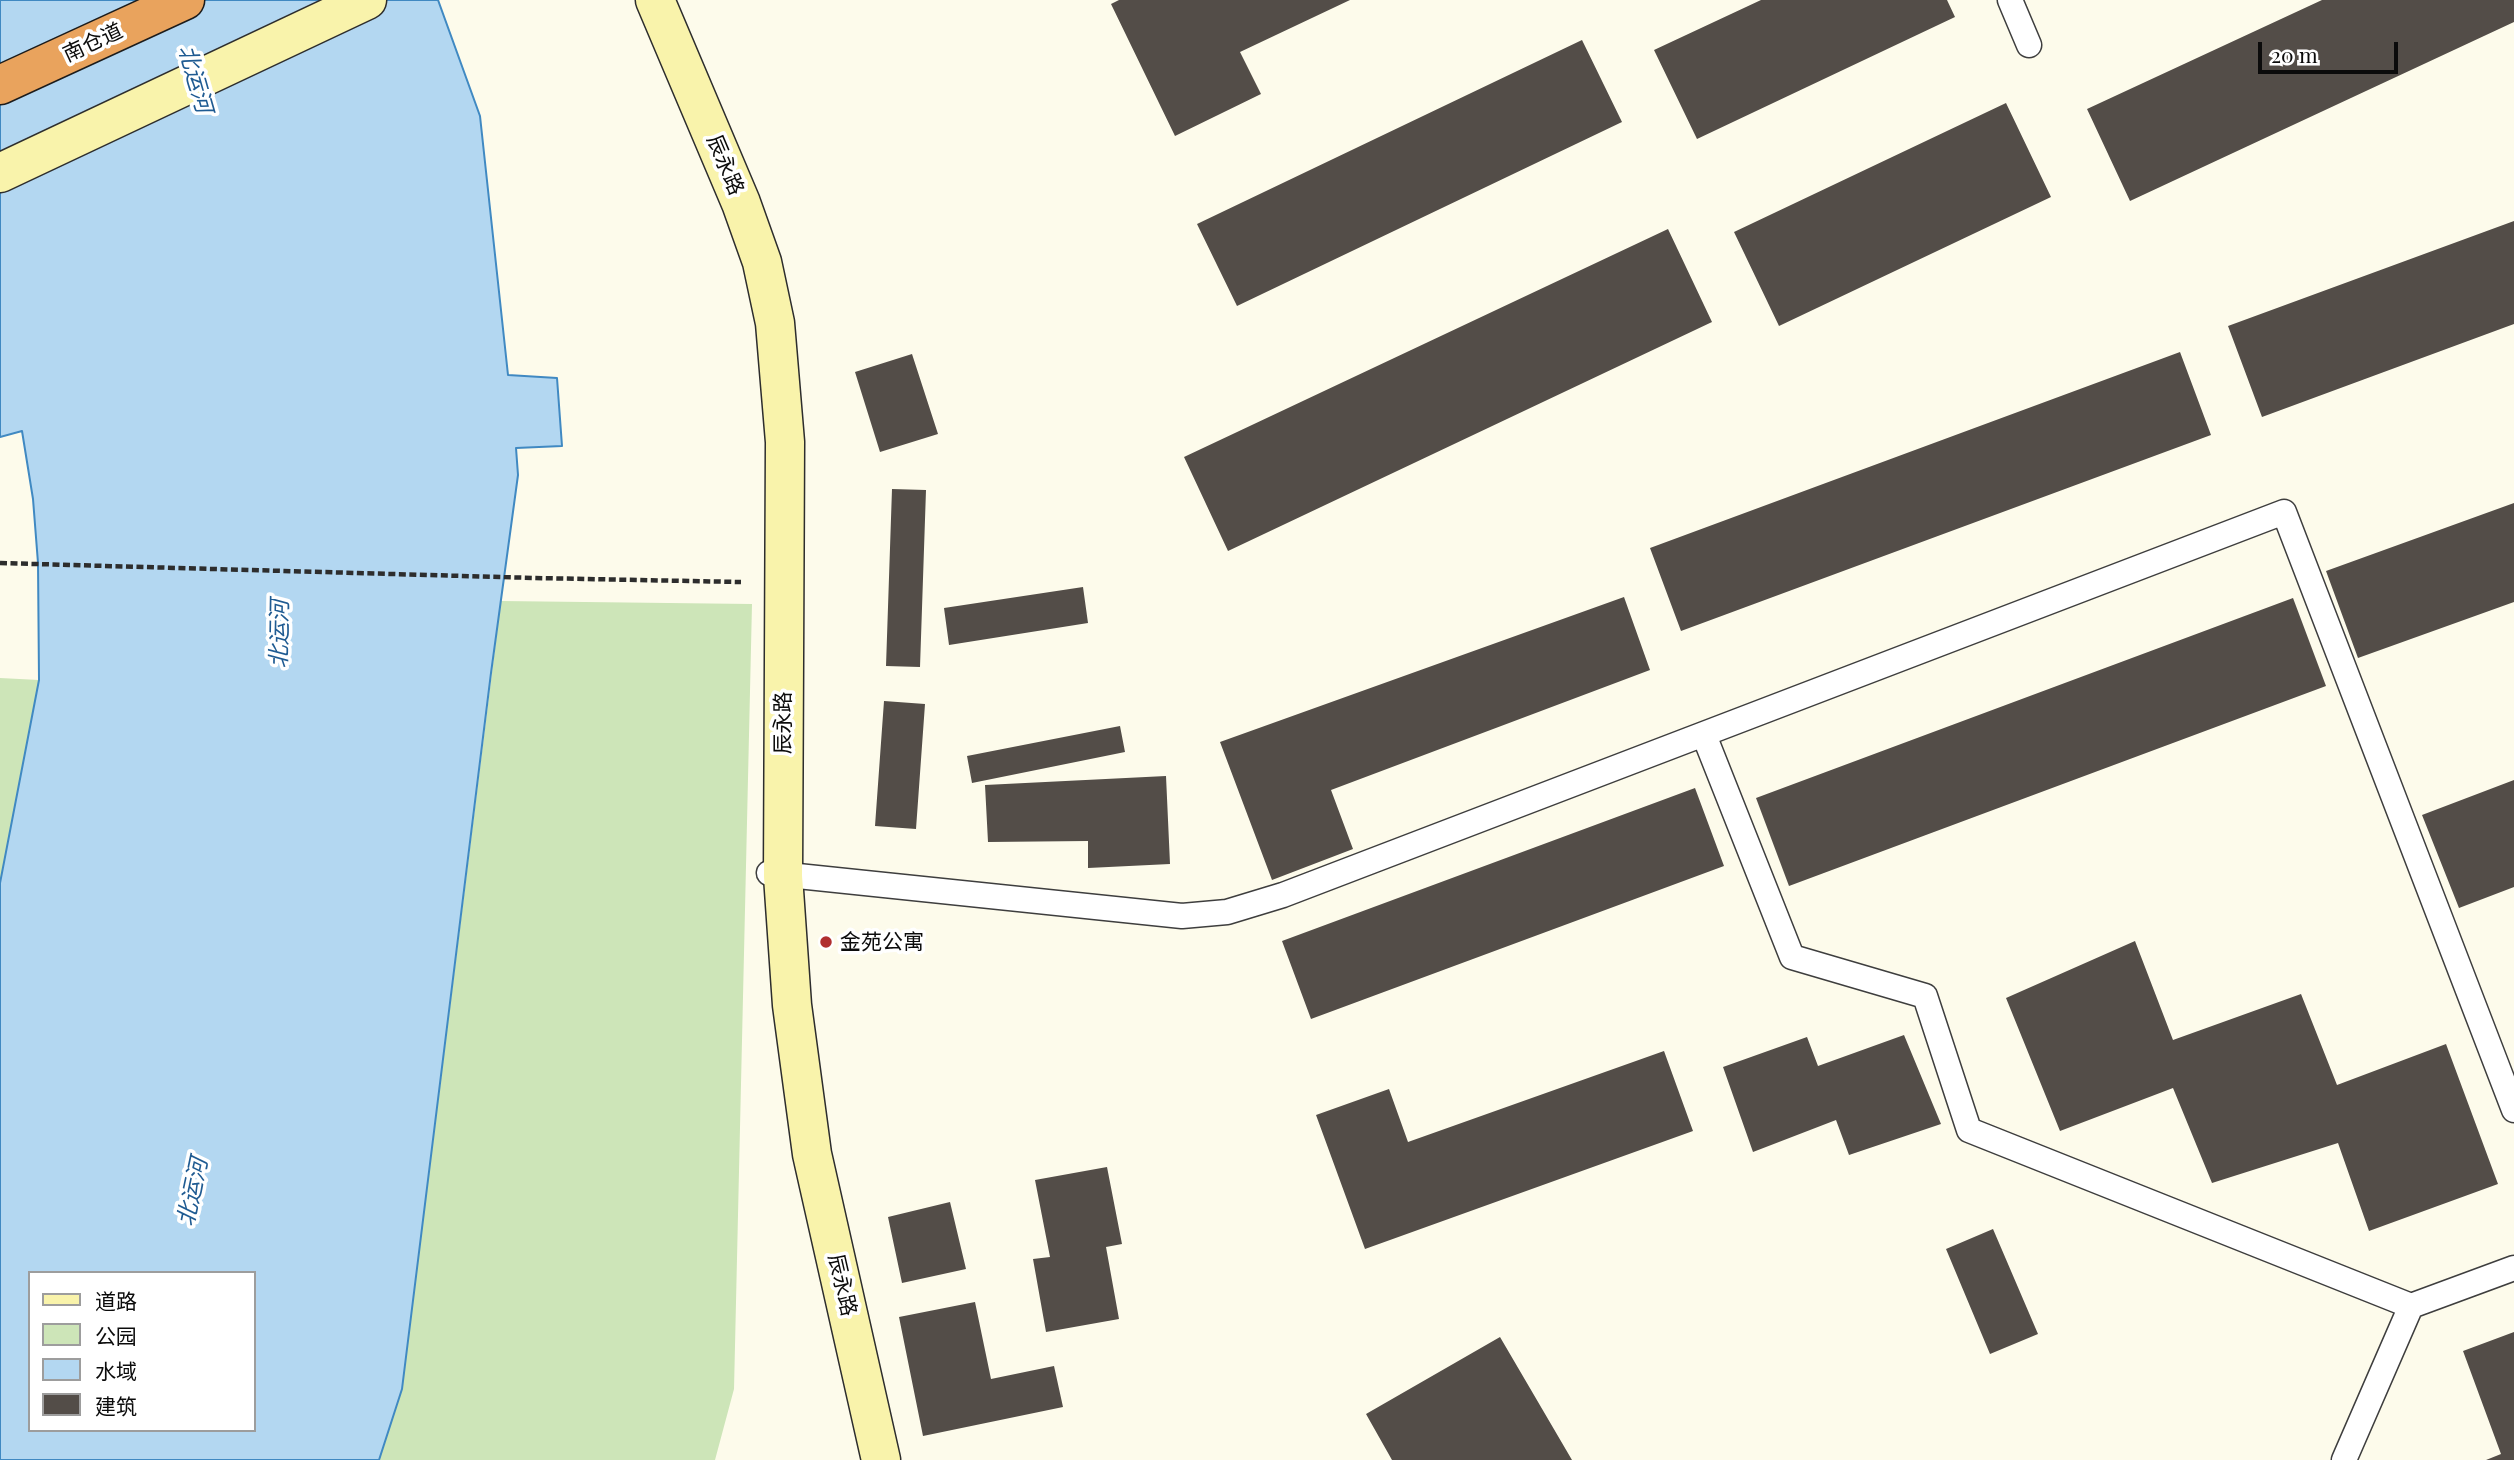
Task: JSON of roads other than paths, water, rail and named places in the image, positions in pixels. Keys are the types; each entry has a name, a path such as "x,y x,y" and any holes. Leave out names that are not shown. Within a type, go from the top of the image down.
{"highway":[{"name":"南仓道","path":"0,85 186,0"}],"main road":[{"path":"0,173 366,0"},
{"name":"辰永路","path":"642,0 730,206 756,296 766,355 772,433 771,582 778,1001 798,1154 862,1460"},
{"name":"辰永路","path":"655,0 741,203 762,262 775,323 785,442 776,874 812,1154 881,1460"}],"lane":[{"path":"2010,0 2029,45"},
{"path":"776,874 1182,916 1227,912 1283,895 2284,512 2514,1110"},
{"path":"1704,735 1792,957 1925,996 1969,1130 2411,1306 2514,1268"},
{"path":"2344,1460 2411,1306"}],"water":[{"name":"北运河","path":"0,0 438,0 480,116 508,375 557,378 562,446 516,448 518,475 402,1389 379,1460 0,1460 0,883 39,680 38,563 33,499 22,431 0,437"}],"place":[{"name":"金苑公寓","path":"826,942"}]}
